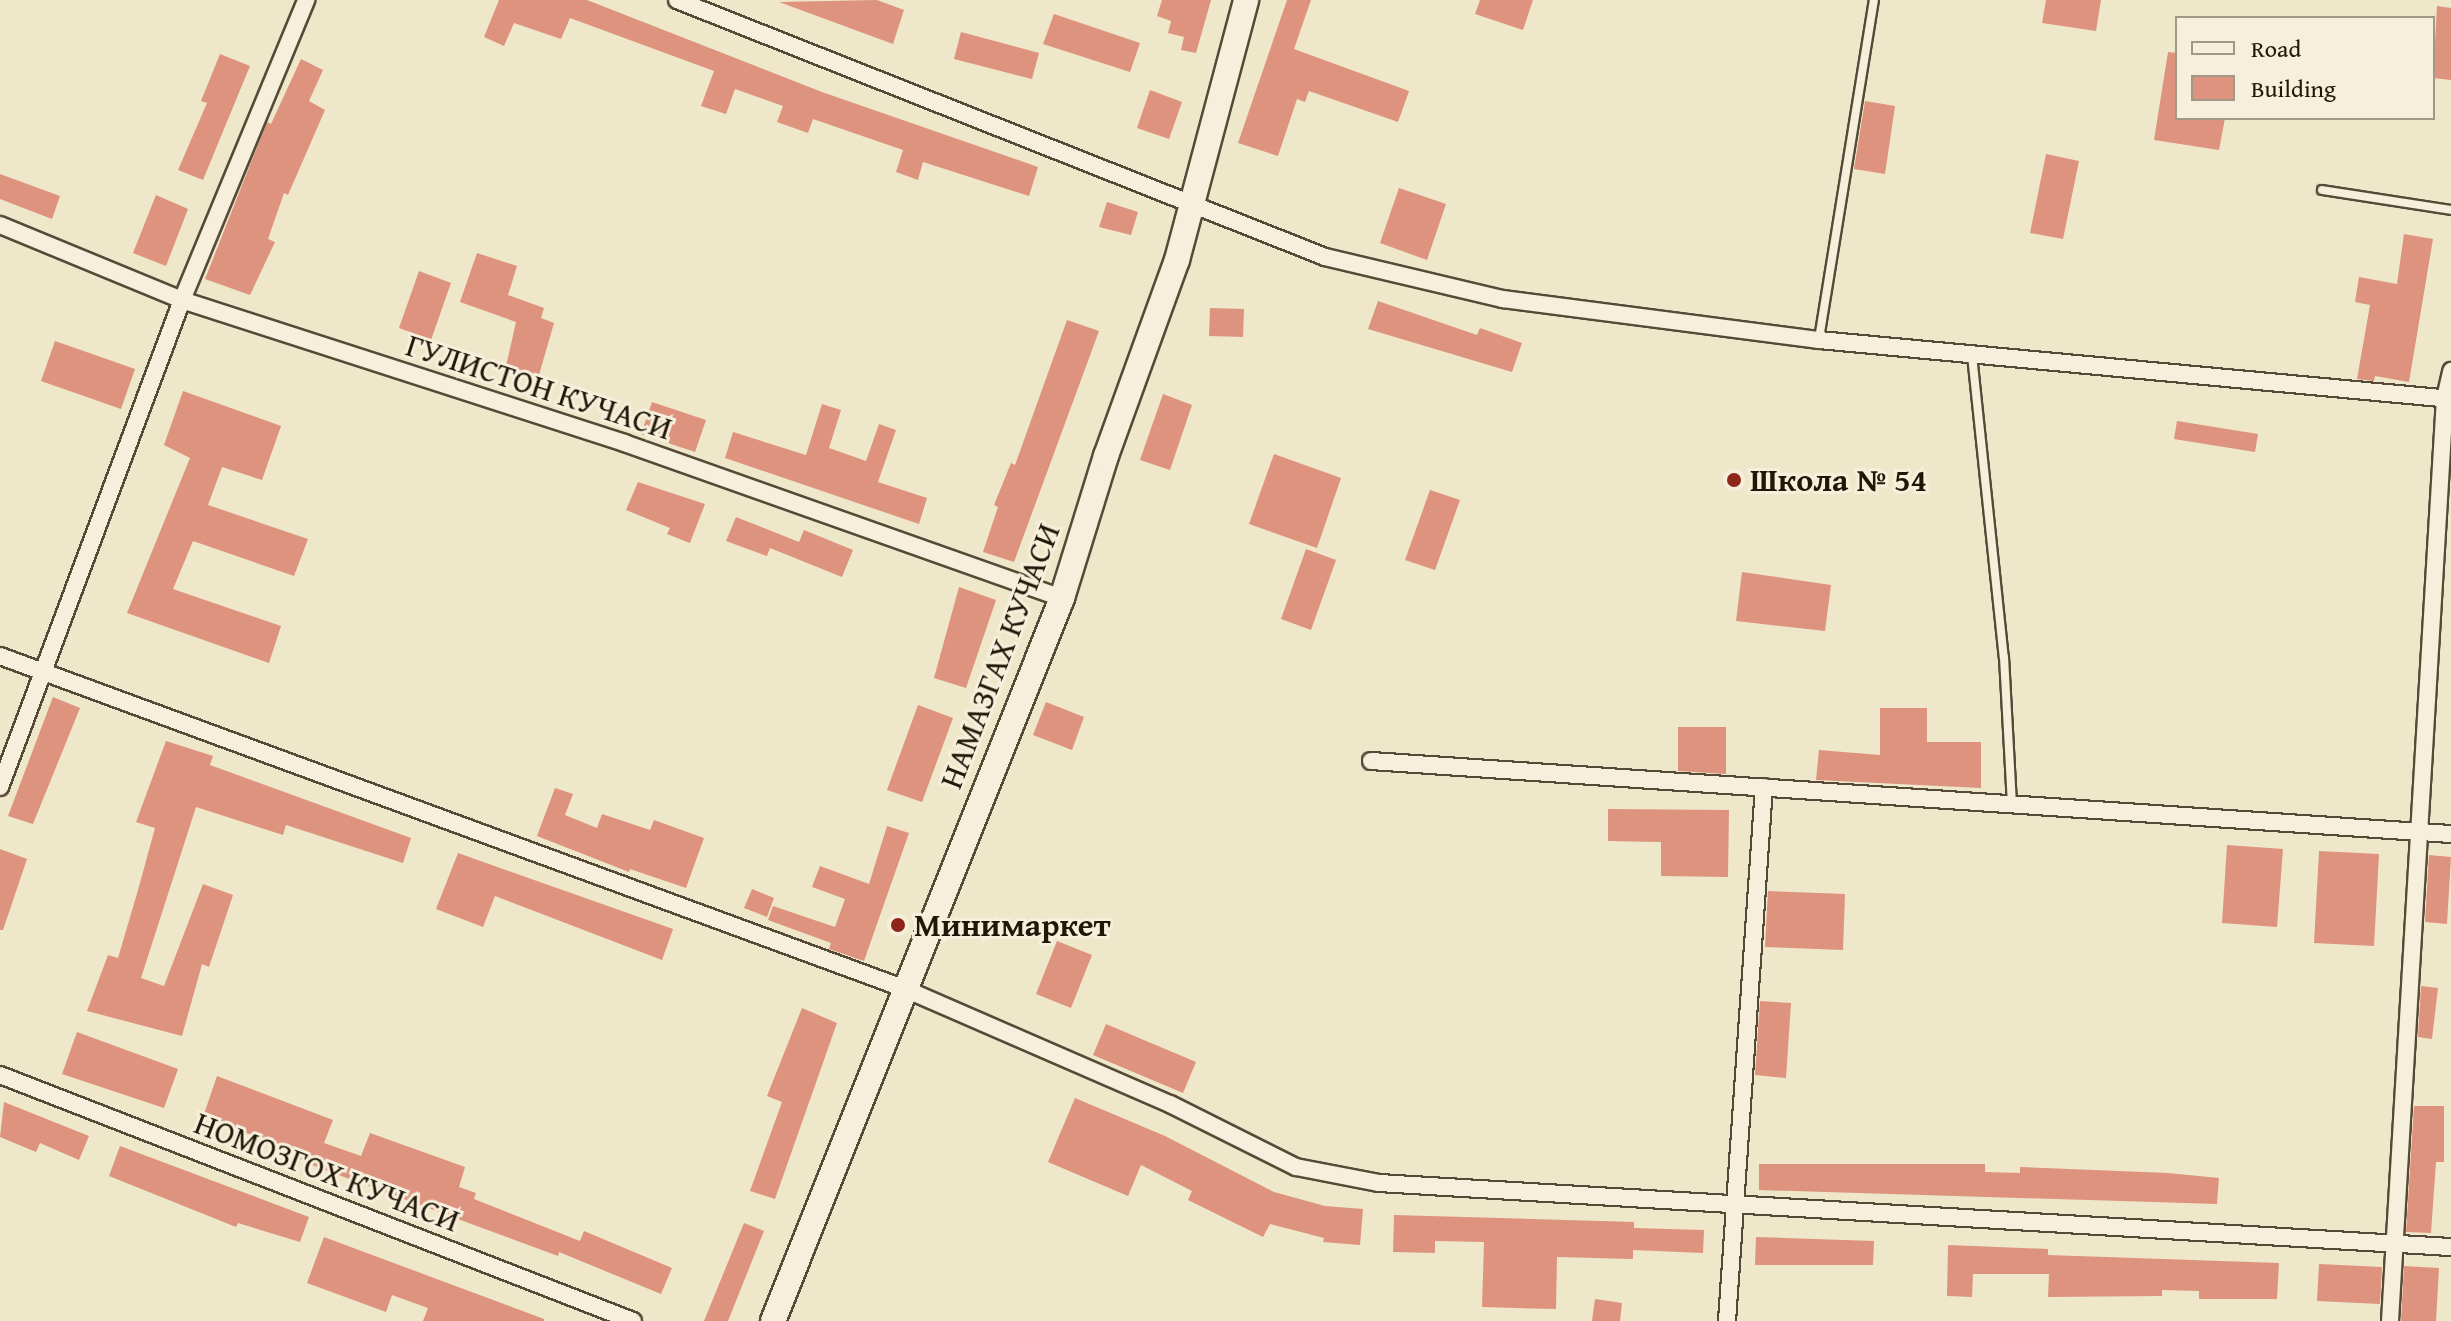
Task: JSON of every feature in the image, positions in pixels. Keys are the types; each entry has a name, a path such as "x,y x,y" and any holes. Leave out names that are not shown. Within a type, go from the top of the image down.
{"street":[{"path":"0,787 182,300 306,0"},
{"path":"677,0 1191,207 1325,257 1503,299 1819,340 2448,399"},
{"name":"НАМАЗГАХ КУЧАСИ","path":"773,1321 903,988 1062,598 1191,207 1246,0"},
{"name":"ГУЛИСТОН КУЧАСИ","path":"0,225 182,300 624,443 1062,598"},
{"path":"2390,1321 2419,831 2451,371"},
{"path":"0,656 903,988 1170,1104 1296,1167 1379,1183 2451,1247"},
{"path":"1371,761 2451,834"},
{"path":"1727,1321 1764,787"},
{"name":"НОМОЗГОХ КУЧАСИ","path":"0,1075 633,1321"}],"lane":[{"path":"1819,340 1874,0"},
{"path":"2322,190 2451,210"},
{"path":"1972,354 2004,657 2012,804"}],"building":[{"path":"499,0 587,0 822,92 1038,167 1029,196 923,162 918,180 896,172 903,150 813,119 808,133 777,122 783,106 735,89 726,114 701,106 714,71 570,18 561,39 514,23 504,46 484,37"},
{"path":"877,0 904,10 893,44 779,2"},
{"path":"1162,0 1211,0 1196,53 1181,50 1184,37 1168,33 1171,21 1157,16"},
{"path":"1287,0 1311,0 1294,49 1409,91 1398,122 1309,91 1305,102 1297,99 1278,156 1238,143"},
{"path":"1480,0 1533,0 1523,30 1475,14"},
{"path":"2046,0 2101,0 2096,31 2042,23"},
{"path":"2437,6 2451,8 2451,80 2435,78"},
{"path":"1054,14 1140,43 1130,72 1043,44"},
{"path":"961,32 1039,53 1032,79 954,59"},
{"path":"2168,52 2175,53 2175,120 2225,120 2219,150 2154,140"},
{"path":"220,54 250,66 203,180 178,170 207,103 201,101"},
{"path":"301,59 323,70 309,101 325,110 288,195 284,193 268,239 275,242 250,295 205,279 267,122 271,124"},
{"path":"1150,90 1182,102 1169,139 1137,128"},
{"path":"1865,101 1895,106 1885,174 1854,169"},
{"path":"2046,154 2079,161 2063,239 2030,233"},
{"path":"0,174 60,196 52,219 0,199"},
{"path":"1399,188 1446,204 1427,260 1380,243"},
{"path":"156,195 188,209 166,266 133,253"},
{"path":"1107,202 1138,212 1131,235 1099,227"},
{"path":"2404,234 2433,239 2409,382 2375,376 2374,381 2357,379 2370,305 2355,302 2359,277 2397,284"},
{"path":"477,253 517,266 508,295 544,308 541,318 554,323 539,375 506,366 516,322 460,302"},
{"path":"419,271 451,283 431,340 399,328"},
{"path":"1378,301 1477,335 1480,328 1522,343 1512,372 1368,329"},
{"path":"1210,308 1244,309 1243,337 1209,336"},
{"path":"1067,320 1099,331 1014,562 983,552 998,507 994,505 1011,463 1015,465"},
{"path":"55,341 135,369 121,409 41,381"},
{"path":"183,391 281,426 262,480 222,467 208,505 308,539 294,576 193,541 173,589 281,626 269,663 127,613 190,458 164,445"},
{"path":"1163,394 1192,405 1170,470 1140,460"},
{"path":"652,402 706,420 695,452 641,434"},
{"path":"822,404 841,410 829,448 866,461 879,424 896,430 878,482 927,498 919,524 725,458 733,432 806,455"},
{"path":"2177,421 2258,434 2255,452 2174,439"},
{"path":"1274,454 1341,478 1317,548 1249,524"},
{"path":"638,482 705,504 690,543 667,534 670,528 626,510"},
{"path":"1430,490 1460,500 1435,570 1405,560"},
{"path":"736,517 799,542 804,530 853,550 842,577 770,548 767,556 726,541"},
{"path":"1306,549 1336,560 1311,630 1281,619"},
{"name":"Школа № 54","path":"1742,572 1831,585 1825,631 1736,621"},
{"path":"959,587 996,600 966,688 934,678"},
{"path":"53,697 80,708 33,824 8,816"},
{"path":"1046,702 1084,717 1072,750 1033,735"},
{"path":"918,705 953,718 922,802 887,790"},
{"path":"1880,708 1927,708 1927,742 1981,742 1981,788 1816,780 1819,750 1880,755"},
{"path":"1678,727 1726,727 1726,774 1678,771"},
{"path":"166,741 213,756 210,765 411,838 403,863 286,825 283,835 196,807 141,978 164,986 203,884 233,895 209,967 202,964 182,1036 87,1011 108,955 118,958 138,890 155,828 136,822"},
{"path":"555,788 573,794 565,815 597,828 602,814 650,830 654,820 704,838 686,888 630,869 629,872 537,836"},
{"path":"1608,809 1729,810 1728,877 1661,876 1661,842 1608,841"},
{"path":"887,826 909,833 864,961 829,949 831,943 768,920 773,906 835,927 845,899 812,887 820,866 869,884"},
{"path":"2227,845 2283,849 2277,927 2222,923"},
{"path":"0,849 27,859 3,930 0,930"},
{"path":"2319,851 2379,854 2374,946 2314,943"},
{"path":"458,853 673,929 662,960 495,896 483,927 436,909"},
{"path":"2429,855 2451,857 2447,924 2425,922"},
{"path":"752,889 774,898 767,917 744,908"},
{"path":"1768,891 1845,894 1843,950 1765,947"},
{"path":"1057,941 1092,955 1071,1008 1036,994"},
{"path":"2421,986 2438,988 2432,1039 2418,1037"},
{"path":"1760,1001 1791,1003 1786,1078 1755,1075"},
{"path":"802,1008 837,1023 775,1199 750,1191 782,1102 767,1096"},
{"path":"1106,1024 1196,1062 1183,1093 1093,1055"},
{"path":"77,1032 178,1069 164,1108 62,1074"},
{"path":"217,1076 333,1120 324,1143 361,1156 370,1133 465,1167 459,1187 476,1193 474,1199 580,1241 584,1231 672,1268 661,1294 559,1252 558,1256 317,1167 291,1156 293,1150 203,1117"},
{"path":"1075,1098 1165,1136 1274,1192 1325,1206 1363,1209 1360,1245 1323,1242 1324,1238 1270,1224 1263,1237 1188,1200 1192,1191 1141,1165 1128,1196 1048,1162"},
{"path":"4,1102 89,1136 79,1160 40,1143 36,1152 0,1137"},
{"path":"2414,1106 2444,1106 2444,1162 2436,1162 2431,1233 2406,1232"},
{"path":"120,1146 309,1217 300,1242 238,1223 236,1227 109,1176"},
{"path":"1759,1164 1985,1164 1985,1172 2020,1173 2020,1167 2219,1178 2217,1204 1759,1190"},
{"path":"1394,1215 1634,1222 1634,1228 1704,1230 1703,1253 1633,1250 1633,1259 1557,1257 1556,1309 1482,1307 1484,1242 1435,1241 1435,1253 1393,1252"},
{"path":"744,1223 764,1231 728,1321 704,1321"},
{"path":"324,1237 544,1321 423,1321 428,1308 392,1295 386,1312 307,1283"},
{"path":"1756,1237 1874,1241 1873,1265 1755,1265"},
{"path":"1948,1245 2048,1249 2048,1255 2279,1263 2277,1299 2199,1299 2199,1291 2162,1290 2162,1296 2048,1297 2049,1274 1973,1274 1972,1297 1947,1296"},
{"path":"2319,1264 2382,1267 2380,1304 2317,1301"},
{"path":"2404,1266 2439,1268 2436,1321 2401,1321"},
{"path":"1595,1299 1622,1303 1620,1321 1592,1321"}],"place":[{"name":"Школа № 54","path":"1734,480"},
{"name":"Минимаркет","path":"898,925"}]}
